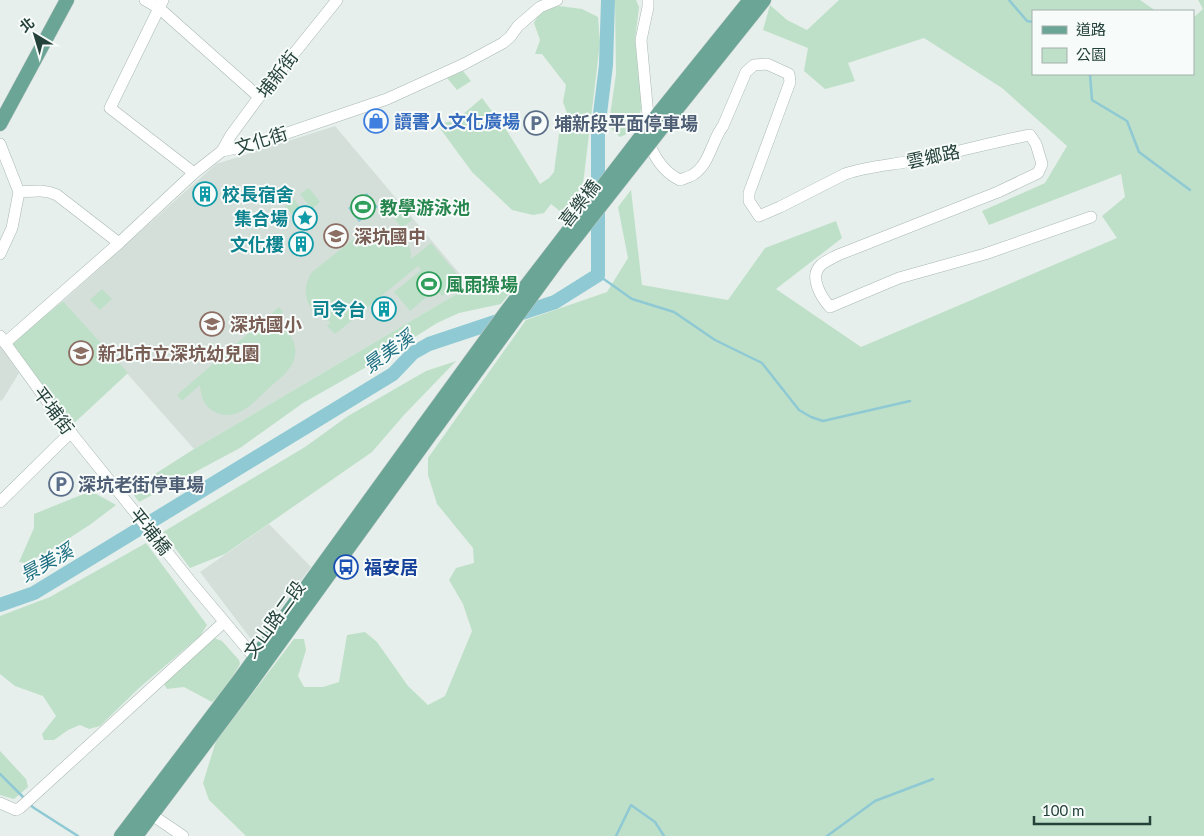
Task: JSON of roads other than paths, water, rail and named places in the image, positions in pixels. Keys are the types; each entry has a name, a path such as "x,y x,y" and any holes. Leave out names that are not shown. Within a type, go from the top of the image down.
{"main road":[{"path":"0,124 67,0"},
{"name":"喜樂橋","path":"428,428 758,1"},
{"name":"文山路二段","path":"137,828 428,428"},
{"name":"文山路二段","path":"137,828 152,815 259,661"},
{"path":"121,836 137,828"}],"street":[{"path":"145,0 161,4 259,97"},
{"name":"埔新街","path":"222,151 231,135 259,97 337,0"},
{"name":"文化街","path":"3,340 119,243 194,173 222,151 255,144 387,98 464,64 503,43 518,26 540,7 556,0"},
{"path":"161,4 110,108 194,173"},
{"name":"雲鄉路","path":"648,4 641,40 651,148 654,155 671,176 680,180 694,174 703,165 723,126 746,72 754,66 766,64 788,74 790,82 749,193 749,201 759,216 856,170 916,160 1030,135 1036,144 1042,164 1038,173 998,192 838,255 820,265 817,271 818,291 830,307 899,278 986,254 1091,217"},
{"path":"0,144 19,192 12,228 0,254"},
{"path":"19,192 48,191 119,243"},
{"name":"平埔街","path":"3,340 71,432 111,481"},
{"path":"0,502 71,432"},
{"name":"平埔橋","path":"111,481 224,622"},
{"path":"0,803 16,810 20,808 224,622 259,661"},
{"path":"152,815 183,836"}],"water":[{"name":"教學游泳池","path":"367,193 378,207 359,222 348,208"}],"waterway":[{"name":"景美溪","path":"0,605 34,593 393,374 413,353 429,344 555,302 598,275 598,130 606,65 608,0"},
{"path":"1009,0 1027,21 1032,22"},
{"path":"1090,75 1092,100 1127,121 1139,152 1190,190"},
{"path":"598,275 632,299 674,312 715,340 762,363 799,410 811,417 823,421 910,401"},
{"path":"0,774 24,798"},
{"path":"827,836 875,801 933,779"},
{"path":"29,804 78,836"},
{"path":"616,836 631,805 655,822 664,836"}],"place":[{"name":"讀書人文化廣場","path":"376,121"},
{"name":"埔新段平面停車場","path":"536,123"},
{"name":"校長宿舍","path":"205,194"},
{"name":"教學游泳池","path":"363,207"},
{"name":"集合場","path":"305,218"},
{"name":"深坑國中","path":"336,236"},
{"name":"文化樓","path":"301,244"},
{"name":"風雨操場","path":"429,284"},
{"name":"司令台","path":"384,309"},
{"name":"深坑國小","path":"212,324"},
{"name":"新北市立深坑幼兒園","path":"81,353"},
{"name":"深坑老街停車場","path":"61,484"},
{"name":"福安居","path":"346,567"}]}
